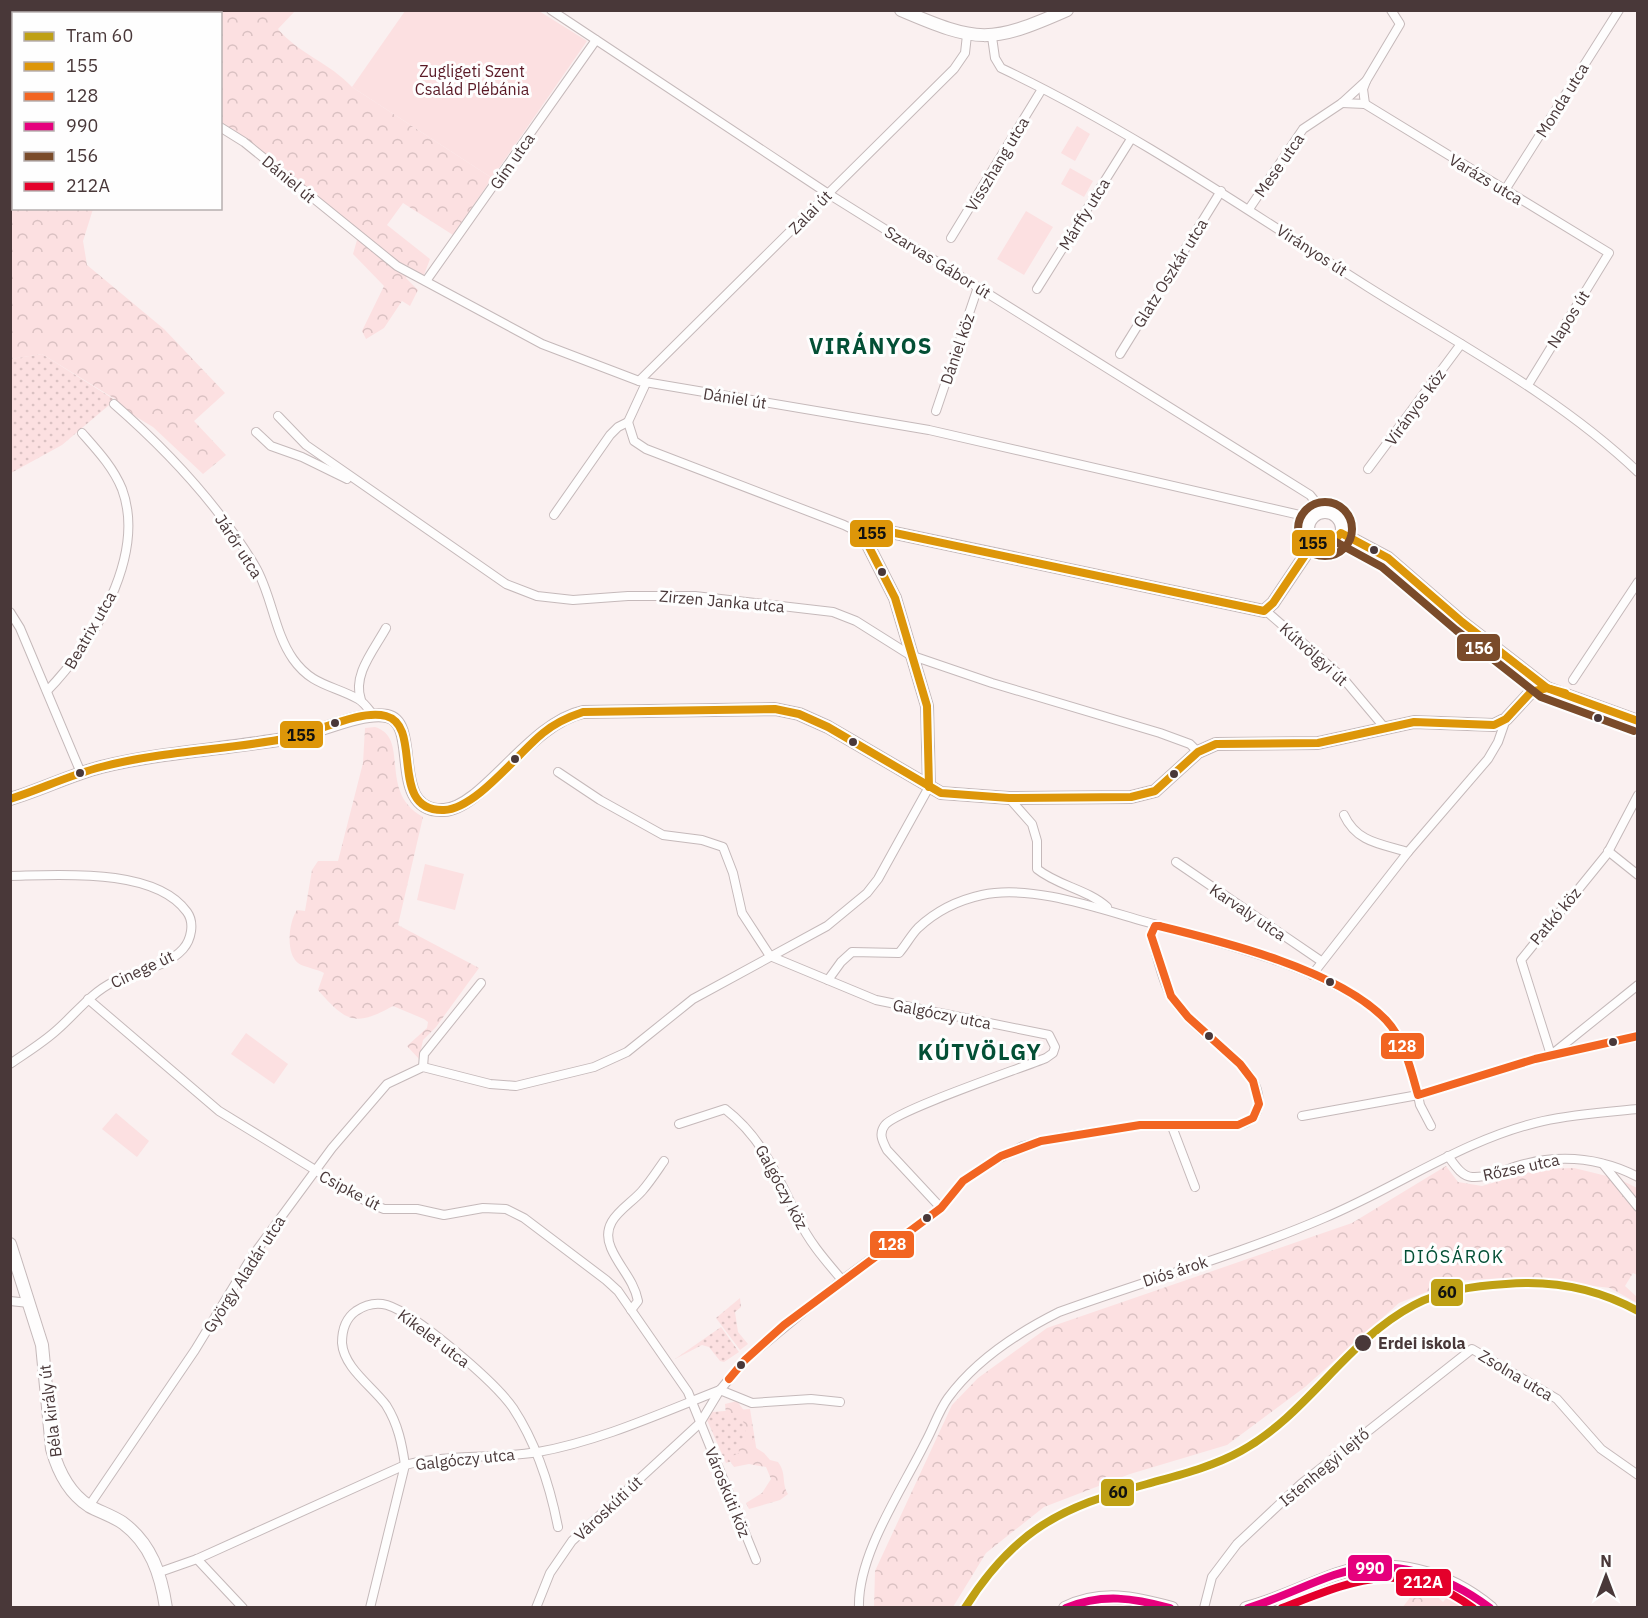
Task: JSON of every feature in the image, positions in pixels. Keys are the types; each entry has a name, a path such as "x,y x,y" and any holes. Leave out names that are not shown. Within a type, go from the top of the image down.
{"street":[{"name":"Szarvas Gábor út","path":"551,10 827,193 1310,495 1318,515"},
{"path":"901,10 967,35 992,37 1026,29 1067,10"},
{"name":"Mese utca","path":"1365,104 1363,89 1366,81 1400,24 1391,10"},
{"name":"Monda utca","path":"1505,190 1619,10"},
{"name":"Zalai út","path":"554,515 610,435 618,426 628,423 643,382 827,193 960,62 965,53 967,35"},
{"name":"Virányos út","path":"992,37 995,58 1001,68 1221,191 1528,385 1638,472"},
{"name":"Gím utca","path":"426,281 596,40"},
{"name":"Mese utca","path":"1249,209 1294,139 1303,129 1342,103 1366,81"},
{"name":"Visszhang utca","path":"951,238 1042,89"},
{"path":"1342,103 1365,104"},
{"name":"Varázs utca","path":"1365,104 1609,253"},
{"name":"Dániel út","path":"222,127 244,142 383,256 542,344 643,382 929,430 1318,515"},
{"name":"Márffy utca","path":"1037,289 1131,139"},
{"name":"Glatz Oszkár utca","path":"1120,354 1221,191"},
{"name":"Napos út","path":"1528,385 1609,253"},
{"name":"Dániel köz","path":"936,411 978,287"},
{"name":"Virányos köz","path":"1368,469 1461,344"},
{"name":"Járőr utca","path":"114,404 184,469 212,504 254,566 266,589 285,644 296,663 318,683 361,700 374,716"},
{"name":"Zirzen Janka utca","path":"278,416 306,445 358,483 506,585 520,591 573,600 628,596 695,596 819,610 856,621 910,656 1160,733 1190,744 1198,752"},
{"path":"628,423 634,441 646,449 833,520 868,537"},
{"name":"Zirzen Janka utca","path":"256,432 271,446 302,457 328,472 358,483"},
{"name":"Beatrix utca","path":"47,692 67,671 112,595 123,565 127,541 127,514 122,490 112,470 82,433"},
{"path":"1314,542 1308,530 1318,515 1330,513 1339,519 1341,533"},
{"path":"868,537 876,530 1266,611 1314,542"},
{"path":"1314,542 1330,545 1341,533"},
{"path":"1341,533 1388,558 1462,622 1546,688 1638,721"},
{"path":"481,983 455,1018 429,1046 424,1054 423,1067 505,1086 533,1083 594,1067 627,1052 693,999 827,926 867,892 878,879 929,787 927,706 910,656 895,598 869,547 868,537"},
{"path":"1573,680 1638,582"},
{"name":"Kútvölgyi út","path":"1266,611 1342,677 1383,726"},
{"path":"10,612 81,773"},
{"path":"361,700 358,686 360,676 386,628"},
{"path":"1312,975 1408,852 1488,759 1498,742 1506,719 1531,692 1546,688"},
{"path":"10,799 81,773 123,763 291,738 374,716 391,717 400,724 412,790 421,802 442,810 463,805 549,727 570,715 583,712 765,707 799,714 828,727 941,793 1009,798 1131,797 1148,794 1164,785 1198,752 1216,744 1318,743 1383,726 1414,722 1485,726 1506,719"},
{"path":"558,772 600,800 663,835 702,840 723,847 733,873 742,913 770,956"},
{"path":"1638,795 1608,851 1638,875"},
{"path":"1009,798 1032,824 1037,841 1037,869 1050,880 1088,895 1110,909"},
{"path":"1344,815 1348,825 1367,841 1408,852"},
{"name":"Patkó köz","path":"1551,1055 1521,960 1608,851"},
{"name":"Karvaly utca","path":"1176,862 1321,961"},
{"name":"Cinege út","path":"10,876 100,875 122,879 176,899 189,913 192,930 183,949 158,964 100,988 57,1030 10,1064"},
{"path":"828,980 841,962 852,952 899,953 919,927 932,917 957,902 984,895 1000,892 1029,894 1110,909 1159,926 1204,937 1312,975 1349,994 1384,1018 1399,1039 1420,1105 1431,1126"},
{"path":"840,1402 811,1399 752,1403 720,1390 745,1360 842,1280 941,1208 963,1181 1001,1156 1023,1146 1060,1137 1128,1126 1245,1124 1256,1115 1259,1108 1254,1083 1172,997 1151,935 1155,926 1159,926"},
{"name":"Galgóczy utca","path":"770,956 876,1000 959,1018 1041,1032 1049,1035 1054,1041 1053,1053 1046,1058 912,1110 889,1121 884,1126 882,1142 887,1150 941,1208"},
{"path":"1551,1055 1638,985"},
{"name":"Csipke út","path":"88,999 219,1112 369,1203 384,1209 417,1209 444,1215 495,1208 513,1211 606,1280 631,1310 692,1401"},
{"path":"1302,1116 1418,1095 1551,1055 1638,1036"},
{"name":"György Aladár utca","path":"89,1506 195,1350 251,1258 315,1171 387,1084 423,1067"},
{"name":"Galgóczy köz","path":"679,1124 725,1109 744,1125 772,1162 811,1240 842,1280"},
{"name":"Diós árok","path":"859,1608 861,1583 874,1545 948,1398 974,1371 1007,1343 1059,1311 1277,1238 1380,1193 1448,1156 1501,1134 1543,1121 1638,1109"},
{"path":"1171,1124 1195,1187"},
{"name":"Rőzse utca","path":"1448,1156 1461,1172 1471,1177 1485,1176 1555,1158 1603,1164 1638,1177"},
{"path":"631,1310 638,1301 635,1285 610,1246 608,1230 615,1215 641,1192 664,1161"},
{"path":"1603,1164 1638,1208"},
{"name":"Béla király út","path":"10,1244 42,1345 52,1449 56,1465 77,1496 89,1506 122,1523 151,1555 160,1572 166,1608"},
{"path":"10,1301 29,1303"},
{"name":"Kikelet utca","path":"370,1608 405,1465 403,1445 392,1416 345,1354 343,1331 347,1320 353,1313 368,1305 379,1304 395,1309 462,1356 513,1408 537,1452 558,1527"},
{"name":"Zsolna utca","path":"1472,1349 1557,1399 1601,1449 1638,1474"},
{"name":"Istenhegyi lejtő","path":"1204,1608 1216,1569 1244,1538 1301,1484 1472,1349"},
{"name":"Galgóczy utca","path":"160,1572 197,1559 405,1465 426,1460 537,1452 587,1440 720,1390"},
{"name":"Városkúti út","path":"536,1608 550,1573 584,1527 700,1423 720,1390"},
{"name":"Városkúti köz","path":"692,1401 756,1560"},
{"path":"197,1559 243,1608"},
{"path":"1246,1608 1272,1601 1335,1575 1376,1566 1417,1571 1459,1584 1491,1608"},
{"path":"1065,1608 1094,1598 1112,1596 1172,1608"}],"green space":[{"path":"11,11 295,11 278,29 286,38 334,71 352,87 492,178 453,235 403,203 387,225 430,259 424,275 411,270 406,278 418,290 410,306 402,301 384,328 366,339 362,331 384,286 353,254 359,233 252,143 222,132 222,12 12,12 12,210 93,210 83,241 87,265 164,329 225,393 194,421 226,455 203,474 153,427 123,409 115,399 42,354 11,359"},
{"name":"Zugligeti Szent Család Plébánia","path":"405,11 539,11 587,41 492,178 352,87"},
{"path":"1077,126 1090,134 1075,161 1061,153"},
{"path":"1070,168 1093,181 1084,197 1061,184"},
{"path":"1026,211 1053,227 1024,275 997,259"},
{"path":"42,354 115,400 62,445 11,473 11,359"},
{"path":"375,727 386,733 391,742 401,794 409,806 423,817 398,925 479,968 436,1027 423,1040 419,1059 407,1046 427,1028 428,1022 393,1006 360,1019 344,1015 318,990 324,973 298,963 291,952 290,945 290,929 294,915 297,910 305,911 312,870 318,861 338,861 363,763 365,728"},
{"path":"425,864 464,874 455,910 417,900"},
{"path":"246,1033 288,1064 274,1084 231,1054"},
{"path":"116,1113 149,1141 137,1157 102,1129"},
{"path":"1446,1166 1458,1182 1482,1186 1541,1169 1574,1168 1619,1179 1637,1188 1637,1275 1633,1273 1625,1286 1637,1297 1637,1303 1610,1288 1523,1277 1454,1281 1399,1303 1305,1387 1227,1445 1130,1474 1044,1507 986,1553 953,1607 874,1608 875,1571 952,1405 978,1378 1047,1328 1352,1223"},
{"path":"740,1298 741,1307 735,1312 738,1332 748,1344 740,1350 716,1318"},
{"path":"721,1327 739,1352 724,1362 720,1361 709,1347 702,1345 675,1359"},
{"path":"737,1401 750,1419 753,1446 770,1460 778,1462 788,1494 780,1500 749,1509 746,1503 762,1493 771,1479 766,1467 749,1464 734,1467 728,1458 739,1453 738,1441 745,1437 746,1427 740,1416 726,1415 725,1404"},
{"path":"750,1409 757,1453 726,1463 707,1420 712,1412"},
{"path":"1412,1579 1436,1583 1429,1599 1431,1607 1402,1608 1409,1599"},
{"path":"1454,1590 1476,1607 1416,1608 1432,1592 1443,1602"}],"tram line":[{"name":"60","path":"965,1608 983,1581 1002,1559 1042,1525 1089,1502 1219,1462 1241,1451 1265,1436 1287,1418 1368,1338 1390,1320 1425,1300 1447,1292 1471,1288 1541,1283 1590,1291 1638,1311"}],"transit line":[{"name":"156","path":"1320,502 1330,502 1340,506 1348,514 1352,529 1348,544 1340,552 1330,556 1320,556 1310,552 1302,544 1298,534 1298,524 1302,514 1310,506 1320,502"},
{"name":"155","path":"929,787 927,706 895,598 869,547 868,537 876,529 1264,611 1273,603 1314,542 1330,545 1341,533 1388,558 1462,622 1547,688 1565,693"},
{"name":"156","path":"1336,542 1382,567 1456,630 1541,697 1634,731"},
{"name":"155","path":"10,799 101,767 171,754 289,738 351,719 375,715 386,716 397,723 403,735 411,784 416,798 427,807 444,810 456,807 483,790 548,729 583,712 775,709 799,714 828,727 941,793 1009,798 1131,797 1155,791 1198,752 1216,744 1318,743 1414,722 1494,725 1506,719 1531,692 1547,688 1638,721"},
{"name":"128","path":"729,1379 745,1360 784,1325 941,1208 963,1181 1001,1156 1041,1141 1140,1125 1238,1125 1253,1118 1259,1104 1253,1081 1240,1064 1188,1017 1171,996 1151,935 1155,926 1159,926"},
{"name":"128","path":"1159,926 1216,940 1279,960 1340,986 1365,1002 1386,1020 1398,1036 1418,1095 1535,1059 1638,1036"},
{"name":"990","path":"1248,1608 1334,1575 1376,1567 1396,1568 1436,1578 1455,1586 1490,1608"},
{"name":"212A","path":"1282,1608 1332,1589 1378,1578 1401,1578 1424,1582 1448,1592 1473,1608"},
{"name":"990","path":"1066,1608 1079,1603 1105,1599 1131,1600 1170,1608"}],"place":[{"name":"Erdei iskola","path":"1363,1343"}],"district":[{"name":"VIRÁNYOS","path":"871,345"},
{"name":"KÚTVÖLGY","path":"980,1051"},
{"name":"DIÓSÁROK","path":"1454,1256"}]}
